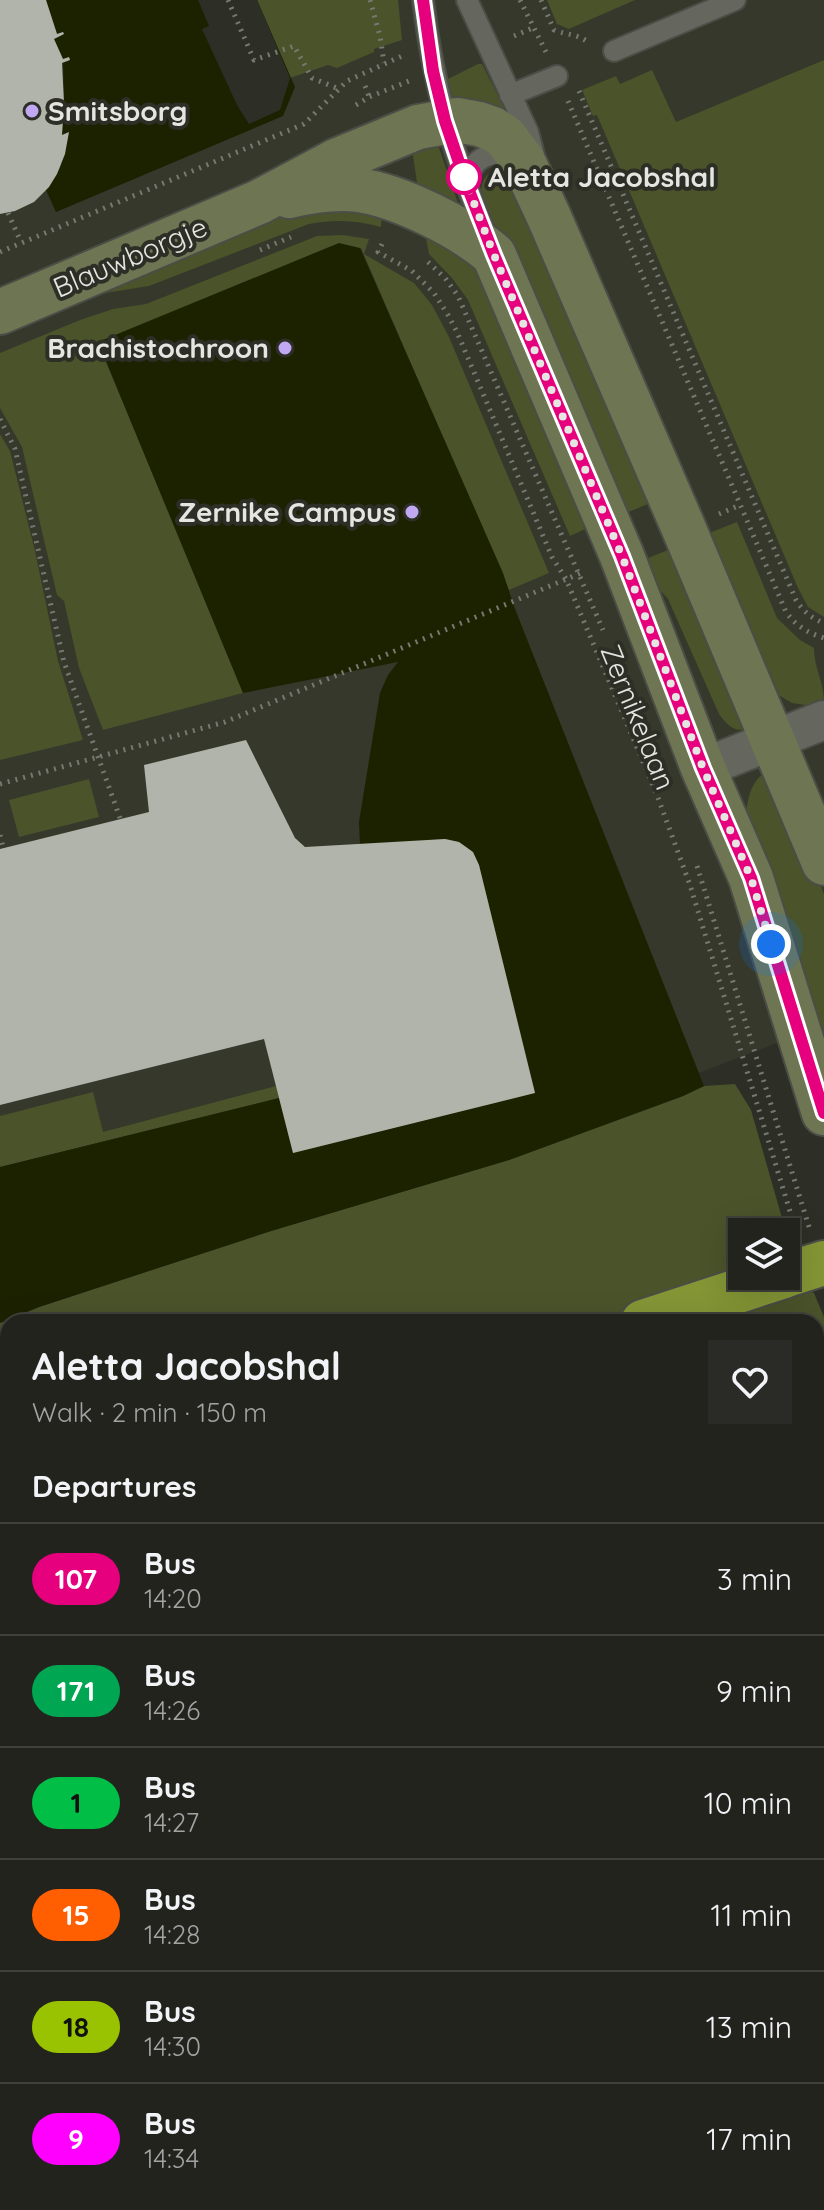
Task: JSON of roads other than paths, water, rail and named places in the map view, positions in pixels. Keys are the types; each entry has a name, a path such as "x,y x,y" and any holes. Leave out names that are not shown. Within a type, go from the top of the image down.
{"highway":[{"path":"663,1314 801,1258"}],"street":[{"path":"445,121 457,120 493,129 505,137 523,161 684,529 824,863"},
{"name":"Blauwborgje","path":"0,312 259,202 338,160 418,127 445,121"},
{"name":"Blauwborgje","path":"259,202 308,192 359,190 388,198 452,225 466,232 494,255"},
{"name":"Zernikelaan","path":"494,255 622,556 703,768 751,878 824,1113"},
{"path":"703,768 824,720"}],"lane":[{"name":"Zernikelaan","path":"423,0 433,71 445,121 494,255"},
{"path":"467,0 528,132 549,217"},
{"path":"614,51 735,0"},
{"path":"510,95 557,76"},
{"path":"466,183 475,163 487,156 505,154 523,161"}],"place":[{"name":"Smitsborg","path":"32,111"},
{"name":"Aletta Jacobshal","path":"464,177"},
{"name":"Brachistochroon","path":"285,348"},
{"name":"Zernike Campus","path":"412,512"}]}
